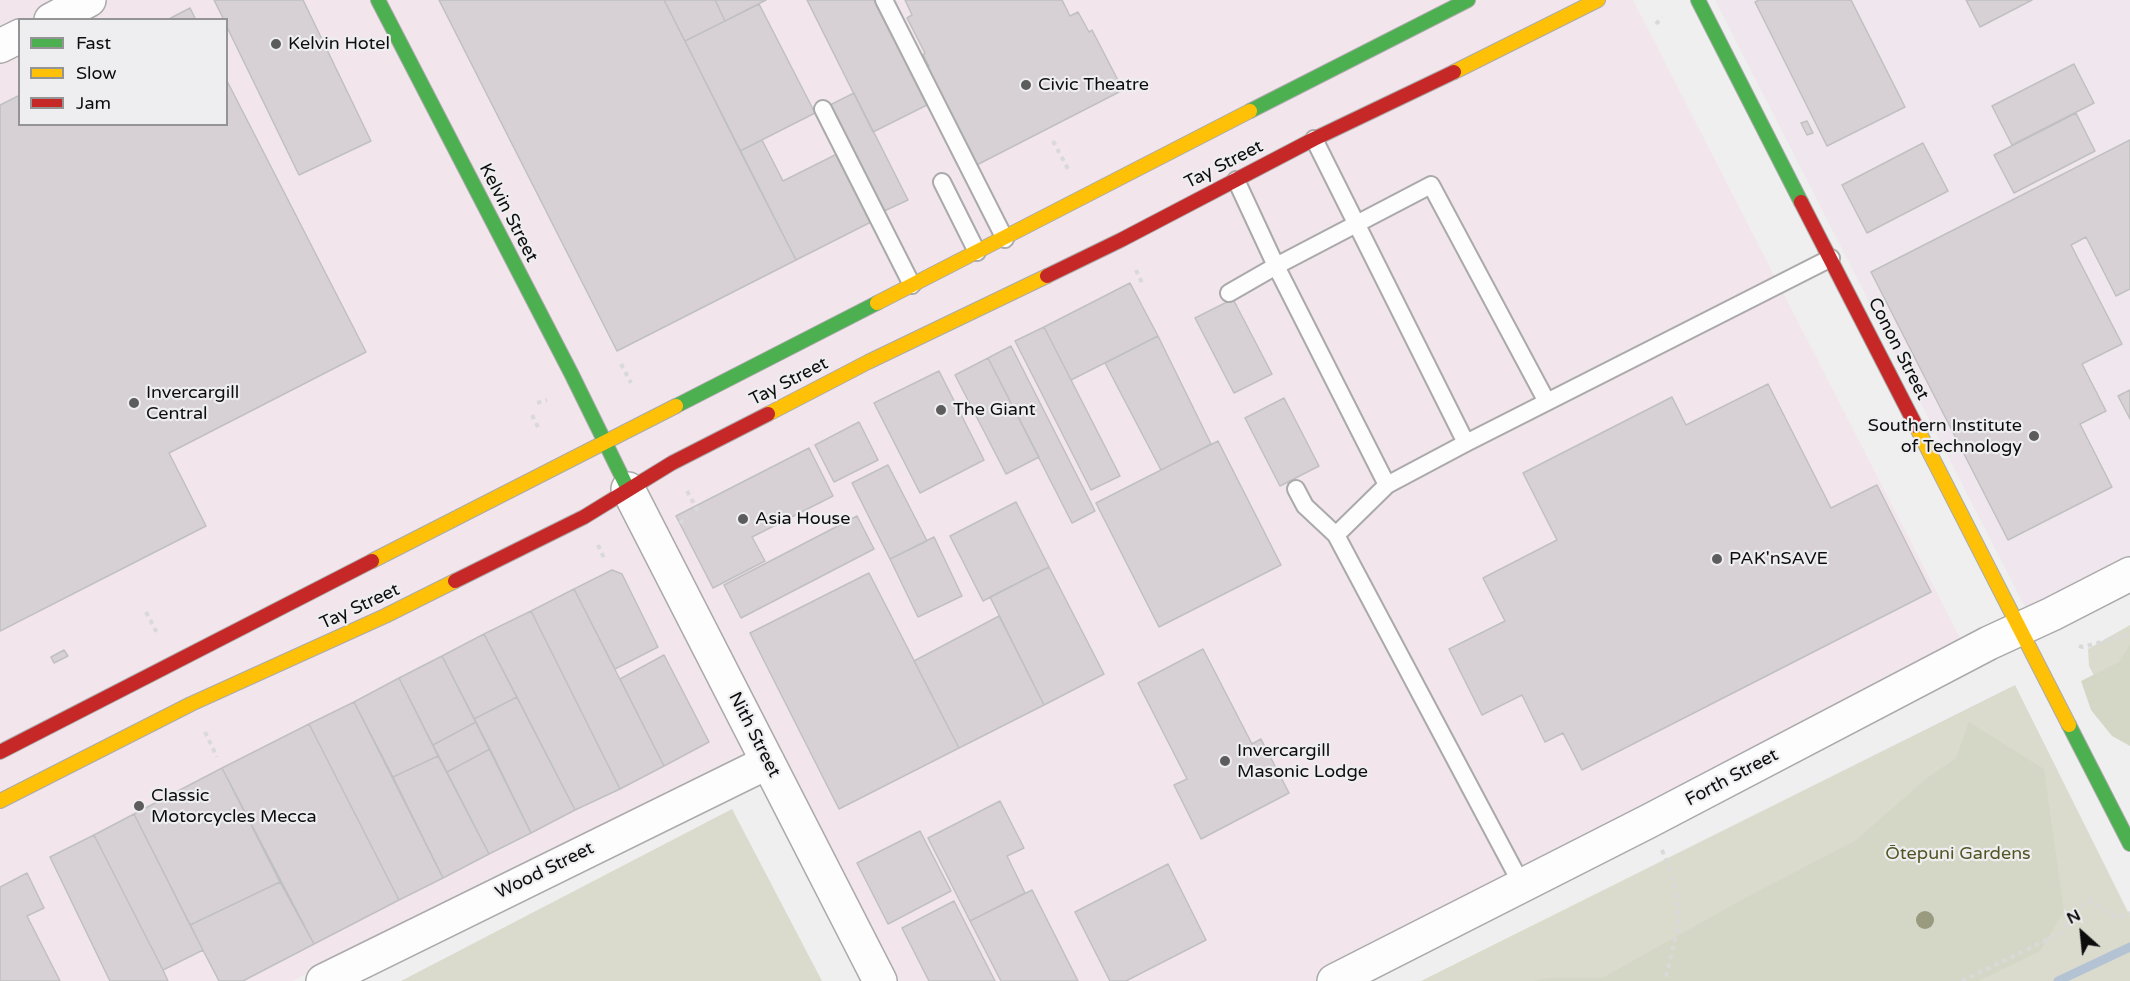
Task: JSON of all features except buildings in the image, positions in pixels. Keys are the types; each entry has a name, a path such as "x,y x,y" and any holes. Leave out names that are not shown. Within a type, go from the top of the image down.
{"main road":[{"name":"Kelvin Street","path":"378,0 571,373 628,489"},
{"name":"Tay Street","path":"0,752 1468,0"},
{"name":"Tay Street","path":"0,801 191,704 396,611 584,517 672,463 868,362 1121,240 1314,139 1486,57 1598,0"},
{"name":"Conon Street","path":"1698,0 2130,843"}],"street":[{"path":"55,18 88,0"},
{"path":"0,46 18,37"},
{"name":"Nith Street","path":"628,489 880,981"},
{"name":"Forth Street","path":"1334,981 1649,821 1989,643 2057,612 2130,574"},
{"name":"Wood Street","path":"323,981 768,762"}],"lane":[{"path":"884,0 1005,238"},
{"path":"823,109 912,285"},
{"path":"1314,139 1466,443"},
{"path":"1236,180 1276,266 1387,485"},
{"path":"942,183 977,252"},
{"path":"1229,293 1356,223 1431,185 1547,402"},
{"path":"1336,536 1387,485 1831,258"},
{"path":"1296,489 1305,506 1336,536 1522,885"}],"path":[{"path":"1656,24 1662,18"},
{"path":"1053,141 1070,172"},
{"path":"621,364 631,383"},
{"path":"537,404 551,398"},
{"path":"532,415 540,431"},
{"path":"687,490 698,511"},
{"path":"146,612 161,641"},
{"path":"2079,646 2083,647 2130,634"},
{"path":"202,726 218,757"},
{"path":"1649,821 1669,867 1677,897 1678,927 1665,981"},
{"path":"1962,981 2063,932 2077,909 2091,901 2115,917 2130,914"}],"shaded area":[{"path":"0,0 1633,0 1976,669 1364,981 874,981 758,755 292,981 0,981"},
{"name":"Southern Institute of Technology","path":"1715,0 2130,0 2130,566 2030,617"}],"green space":[{"path":"2130,625 2130,744 2089,666 2088,649"},
{"path":"2130,645 2130,746 2112,736 2091,710 2081,681 2119,662"},
{"name":"Ōtepuni Gardens","path":"2015,685 2130,916 2130,981 1421,981"},
{"path":"1969,722 2044,769 2064,911 2040,951 1979,981 1533,981 1549,978 1602,978 1747,897 1856,840 1927,778 1956,758"},
{"path":"732,809 822,981 401,981"}],"waterway":[{"path":"2058,981 2130,947"}],"traffic: fast":[{"path":"378,0 571,373 628,489"},
{"path":"1250,111 1468,0"},
{"path":"1698,0 1801,202"},
{"path":"676,406 877,303"},
{"path":"2069,725 2130,844"}],"traffic: slow":[{"path":"1454,72 1598,0"},
{"path":"877,303 1250,111"},
{"path":"768,414 868,362 1047,276"},
{"path":"372,561 676,406"},
{"path":"1916,426 2069,725"},
{"path":"0,801 191,704 385,616 455,581"}],"traffic: jam":[{"path":"1047,276 1314,139 1454,72"},
{"path":"1801,202 1916,426"},
{"path":"455,581 584,517 672,463 768,414"},
{"path":"0,752 372,561"}],"place":[{"name":"Kelvin Hotel","path":"276,44"},
{"name":"Civic Theatre","path":"1026,85"},
{"name":"Invercargill Central","path":"134,403"},
{"name":"The Giant","path":"941,410"},
{"name":"Southern Institute of Technology","path":"2034,436"},
{"name":"Asia House","path":"743,519"},
{"name":"PAK'nSAVE","path":"1717,559"},
{"name":"Invercargill Masonic Lodge","path":"1225,761"},
{"name":"Classic Motorcycles Mecca","path":"139,806"}]}
